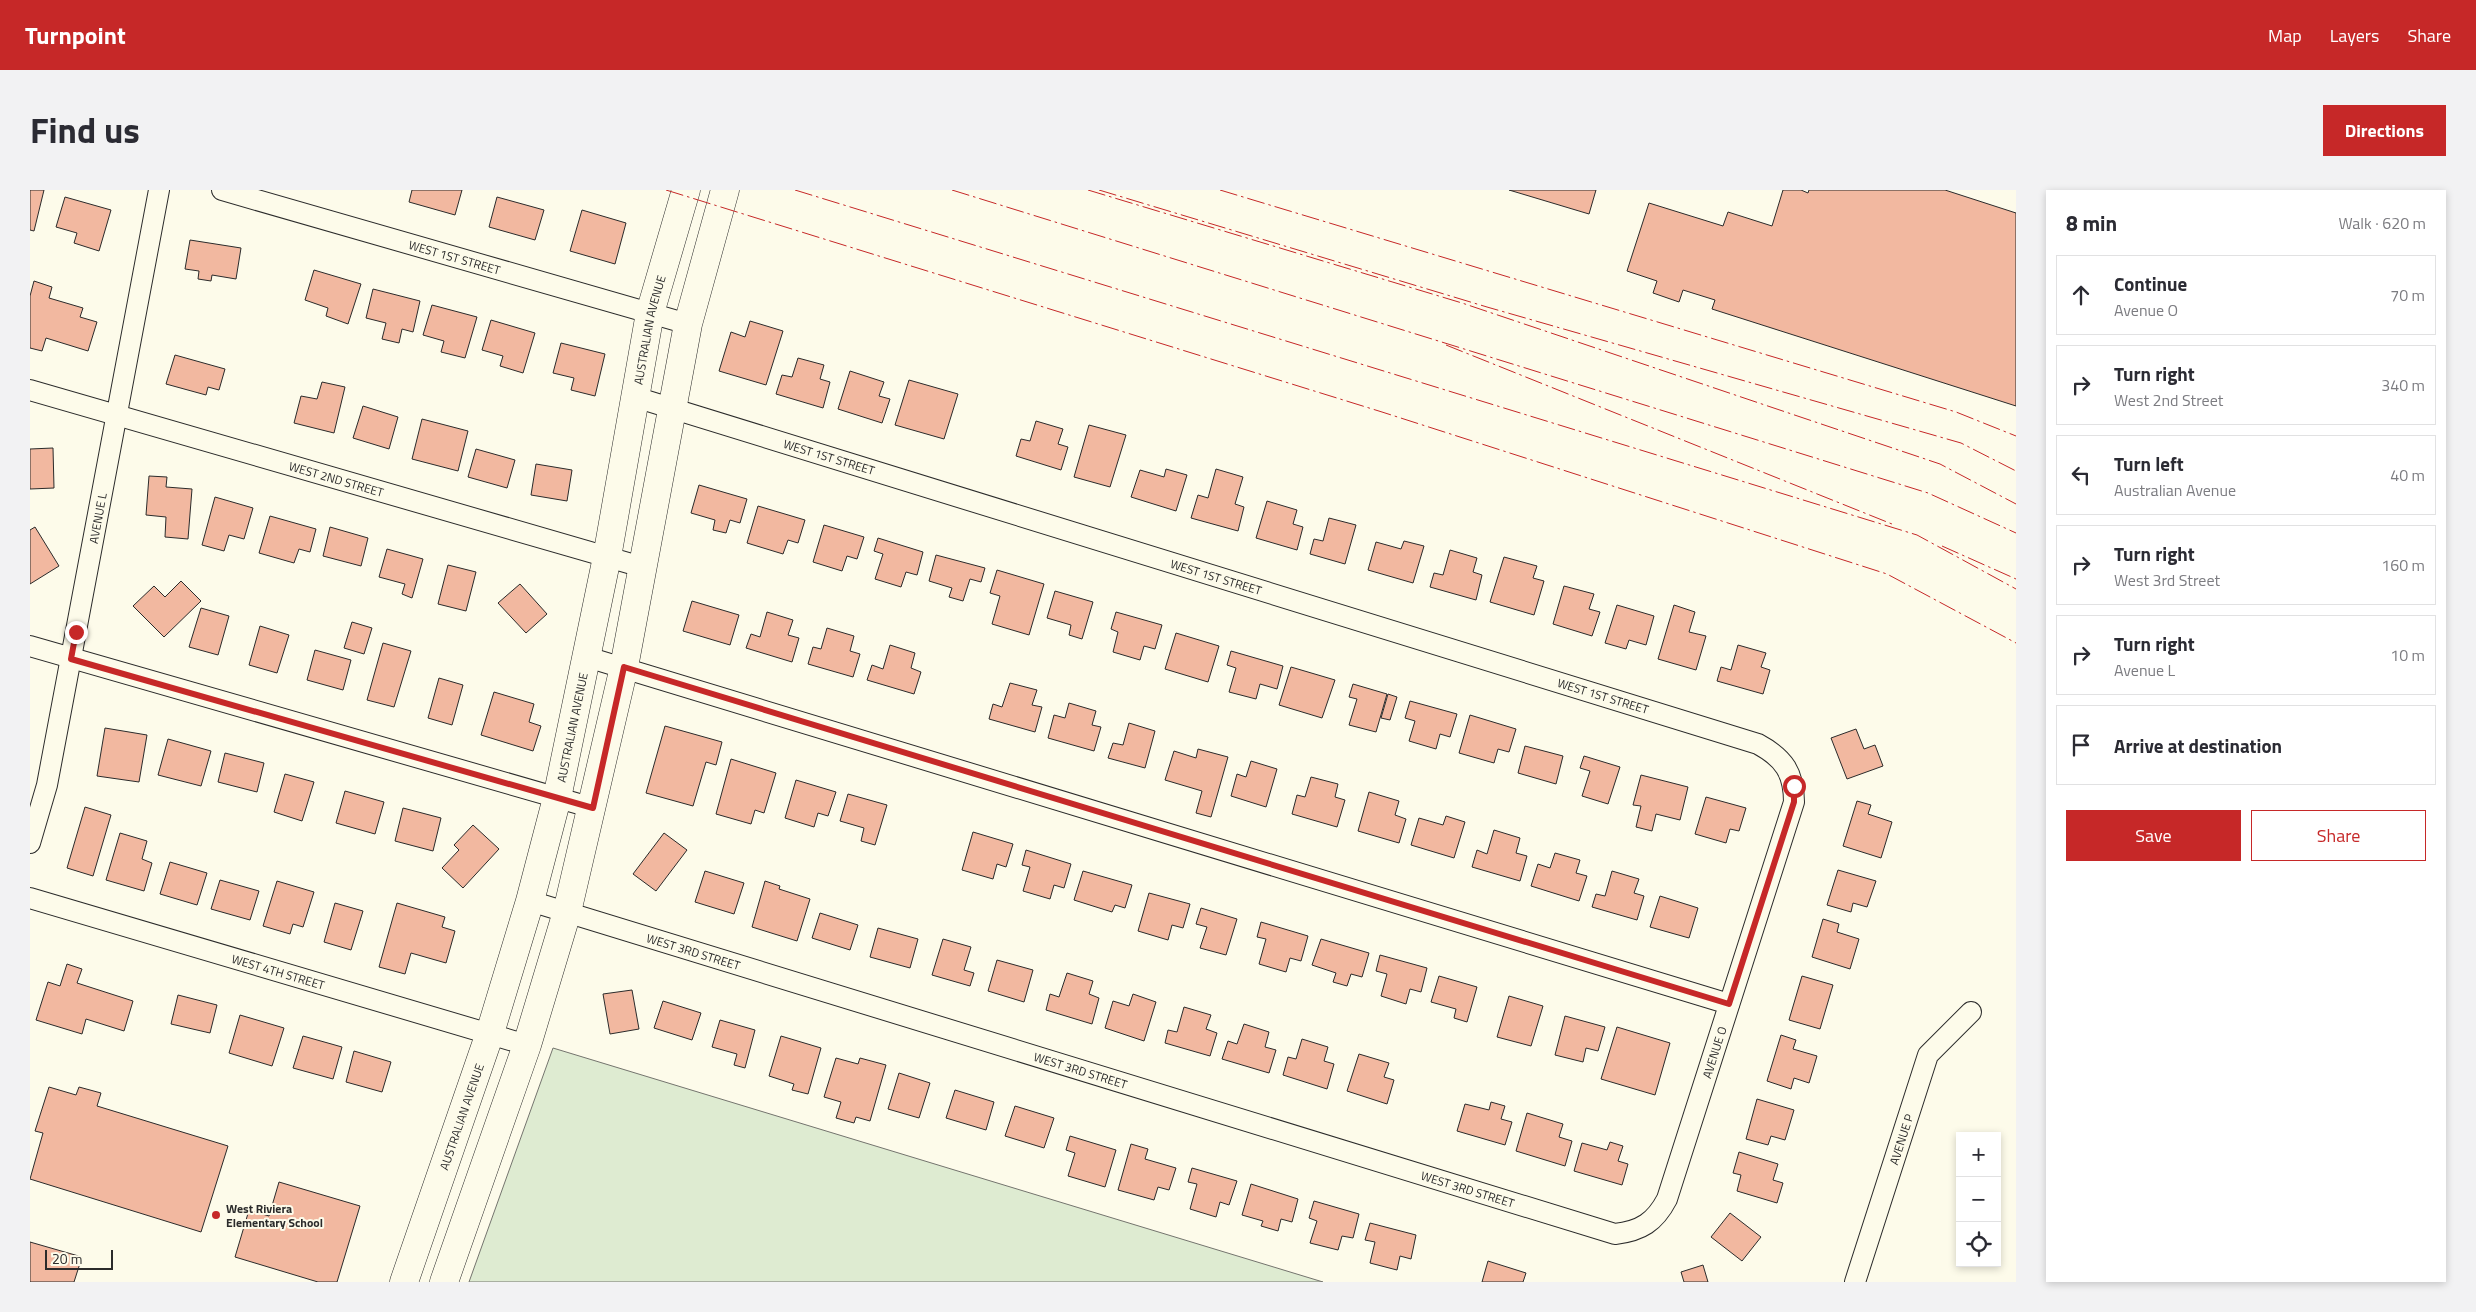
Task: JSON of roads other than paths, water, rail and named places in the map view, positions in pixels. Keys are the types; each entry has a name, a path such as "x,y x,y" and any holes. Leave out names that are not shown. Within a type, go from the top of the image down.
{"main road":[{"name":"AUSTRALIAN AVENUE","path":"404,1282 490,1034 530,901 557,798 607,557 650,313 686,190"},
{"path":"444,1282 527,1045 567,912 593,808 624,667 688,324 725,190"}],"street":[{"name":"AVENUE L","path":"30,843 47,784 159,190"},
{"name":"WEST 1ST STREET","path":"222,190 688,324"},
{"name":"WEST 2ND STREET","path":"30,390 642,566"},
{"name":"WEST 1ST STREET","path":"635,397 1758,744 1773,752 1789,770"},
{"path":"30,646 593,808"},
{"path":"587,658 624,667 1729,1004"},
{"name":"AVENUE O","path":"1632,1232 1648,1225 1660,1213 1667,1199 1794,802 1794,786 1789,770"},
{"name":"WEST 4TH STREET","path":"30,898 527,1045"},
{"name":"WEST 3RD STREET","path":"530,901 1615,1234 1632,1232"},
{"name":"AVENUE P","path":"1854,1282 1928,1055 1971,1012"}],"place":[{"name":"West Riviera Elementary School","path":"216,1215"}]}
